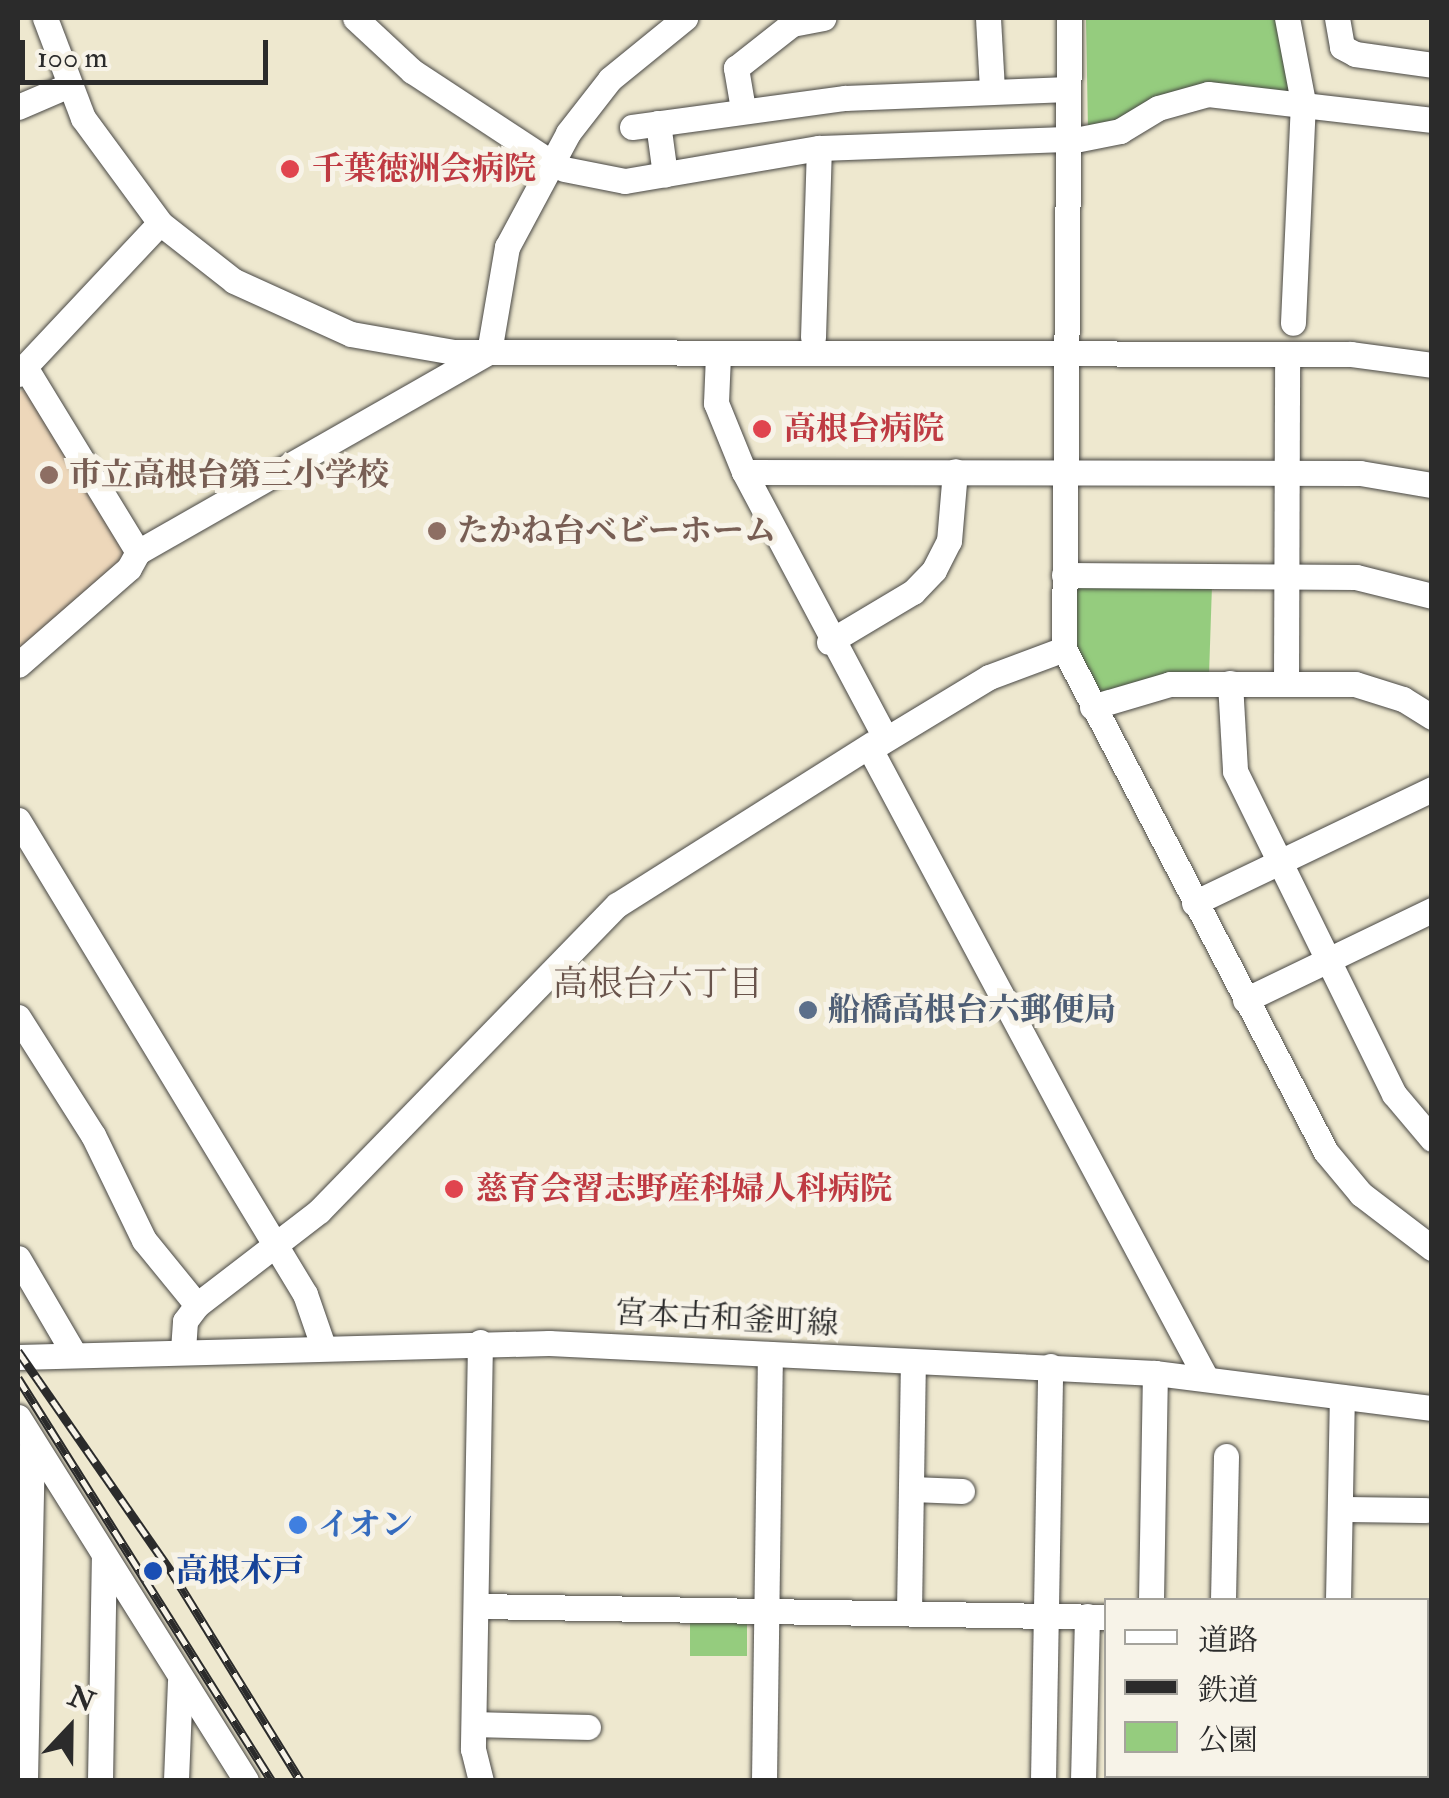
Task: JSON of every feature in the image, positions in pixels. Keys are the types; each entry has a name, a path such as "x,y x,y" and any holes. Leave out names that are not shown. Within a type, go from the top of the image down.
{"street":[{"path":"45,18 67,86 115,166 160,223 213,268 298,314 384,342 489,352 1288,354 1432,364"},
{"path":"355,18 412,70 558,166 609,180 664,176 819,148 1070,139 1120,132 1183,98 1303,102 1432,120"},
{"path":"489,352 500,269 596,94 685,18"},
{"path":"743,109 736,68 792,24 823,18"},
{"path":"988,18 992,90"},
{"path":"1069,18 1064,649 1326,1152 1362,1194 1432,1248"},
{"path":"1287,18 1303,102 1293,323"},
{"path":"1336,18 1342,47 1355,54 1432,66"},
{"path":"18,107 67,86"},
{"path":"664,176 645,125 743,109 992,90 1068,90"},
{"path":"813,337 819,148"},
{"path":"138,552 22,371 160,223"},
{"path":"18,665 129,568 138,552 489,352"},
{"path":"718,354 716,404 744,472 878,740"},
{"path":"1286,683 1288,354"},
{"path":"830,642 913,592 934,570 948,540 955,471"},
{"path":"744,472 1360,473 1432,485"},
{"path":"1064,575 1356,577 1432,596"},
{"path":"183,1350 185,1321 197,1306 273,1250 369,1162 453,1066 617,905 878,740 989,677 1064,649"},
{"path":"1230,683 1235,771 1324,962 1394,1094 1432,1140"},
{"path":"1092,707 1170,684 1286,683 1374,688 1432,717"},
{"path":"878,740 871,754 1206,1378"},
{"path":"1194,903 1432,789"},
{"path":"18,820 273,1250 305,1294 323,1346"},
{"path":"1245,1000 1426,913 1432,941"},
{"path":"18,1017 93,1135 144,1240 197,1306"},
{"path":"18,1258 74,1354"},
{"path":"480,1342 474,1724 480,1780"},
{"name":"宮本古和釜町線","path":"18,1357 480,1342 1155,1372 1432,1408"},
{"path":"764,1780 770,1354"},
{"path":"908,1612 913,1363"},
{"path":"1043,1780 1050,1366"},
{"path":"1150,1598 1155,1372"},
{"path":"1338,1598 1342,1396"},
{"path":"18,1417 180,1682 246,1780"},
{"path":"26,1780 24,1519 32,1441"},
{"path":"1224,1598 1226,1456"},
{"path":"912,1489 962,1492"},
{"path":"1340,1509 1426,1510"},
{"path":"100,1780 104,1557"},
{"path":"478,1606 1096,1617 1084,1780"},
{"path":"176,1780 180,1682"},
{"path":"474,1724 588,1727"}],"shaded area":[{"name":"市立高根台第三小学校","path":"29,389 129,558 18,652 18,392"}],"green space":[{"path":"1086,18 1278,18 1294,93 1240,86 1088,131"},
{"path":"1079,583 1212,585 1209,675 1102,693 1091,687 1071,646 1070,590"},
{"path":"690,1620 747,1620 747,1656 690,1656"},
{"path":"1429,1720 1431,1780 1348,1780 1429,1778"}],"railway":[{"path":"18,1351 171,1571 300,1780"},
{"path":"18,1378 271,1780"}],"place":[{"name":"千葉徳洲会病院","path":"290,169"},
{"name":"高根台病院","path":"762,429"},
{"name":"市立高根台第三小学校","path":"49,475"},
{"name":"たかね台ベビーホーム","path":"437,531"},
{"name":"船橋高根台六郵便局","path":"808,1010"},
{"name":"慈育会習志野産科婦人科病院","path":"454,1189"},
{"name":"イオン","path":"298,1525"},
{"name":"高根木戸","path":"153,1571"}],"district":[{"name":"高根台六丁目","path":"658,984"}]}
